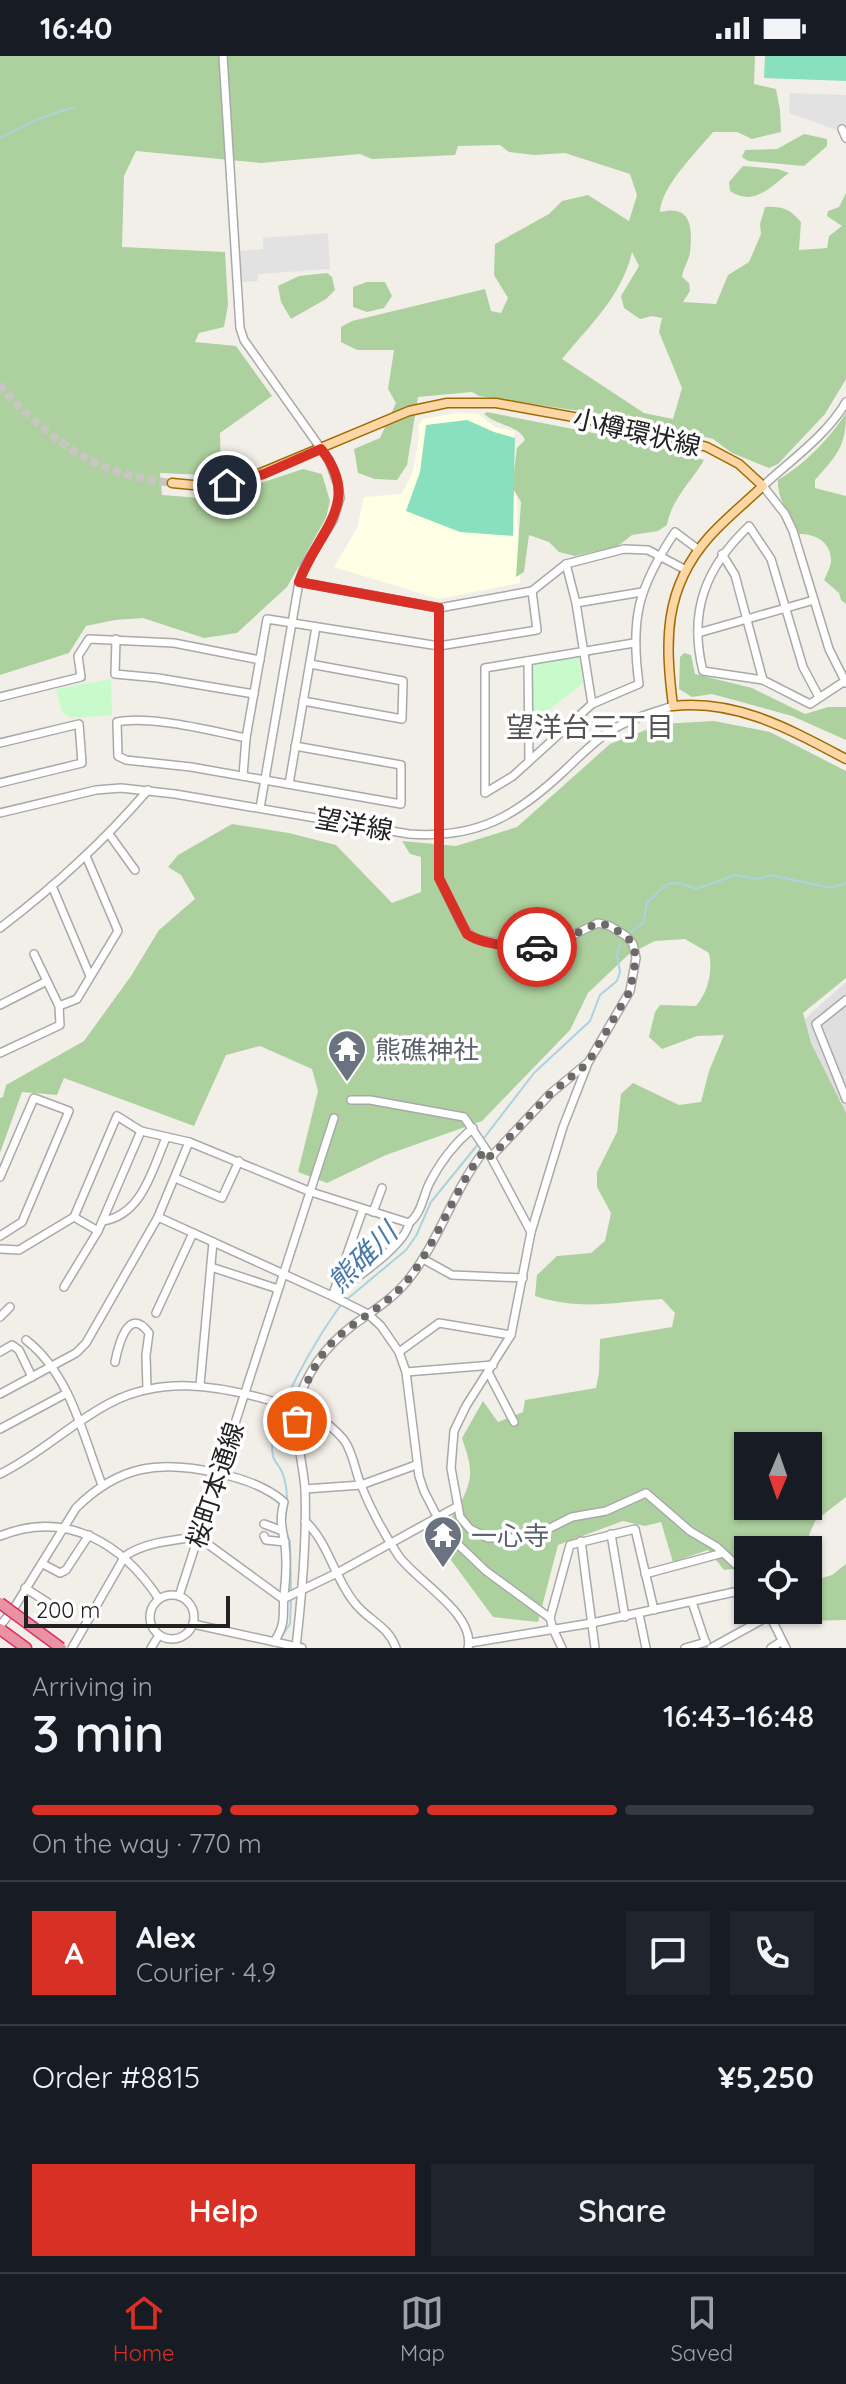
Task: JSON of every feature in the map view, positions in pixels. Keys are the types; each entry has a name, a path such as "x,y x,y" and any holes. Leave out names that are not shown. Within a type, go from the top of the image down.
{"highway":[{"path":"0,1603 61,1648"},
{"path":"0,1627 26,1648"}],"main road":[{"name":"小樽環状線","path":"172,483 239,482 409,411 432,405 467,402 496,403 651,431 694,442 739,464 763,486"},
{"path":"763,486 699,550 674,598 667,638 673,706 733,708 774,723 846,759"}],"street":[{"path":"223,56 240,328 244,340 329,460 340,498 333,520 305,565 299,582 260,808"},
{"path":"842,129 846,138"},
{"path":"819,697 803,667 771,559 749,526 722,554 710,573 698,633 703,671 763,680 810,704 845,682 829,649 793,531 785,514 763,486 832,422 846,402"},
{"path":"634,643 485,668 485,793 513,776 592,704 639,684 634,643 642,592 659,556 675,532 699,550"},
{"path":"299,582 439,608 532,591 566,564 624,549 648,550 686,570"},
{"path":"722,554 735,575 763,680"},
{"path":"566,564 576,603 592,704"},
{"path":"243,776 246,738 267,619 439,646 537,630 532,591"},
{"path":"576,603 642,592"},
{"path":"698,633 814,600"},
{"path":"439,608 439,878 462,926 475,939 548,947 598,923 626,936 633,944 636,958 630,991 588,1063 563,1127 531,1232 511,1335 466,1406 454,1431 451,1468 460,1517 470,1529 488,1538 509,1540 541,1534 572,1517 606,1511 646,1493 734,1563"},
{"path":"289,784 316,627"},
{"path":"0,697 81,677 78,656 89,639 174,643 260,660"},
{"path":"116,639 115,674 254,694"},
{"path":"528,661 529,760"},
{"path":"303,701 402,719 403,681 310,664"},
{"name":"望洋線","path":"0,813 96,790 121,788 409,834 438,836 466,832 507,817 536,797 607,733 632,719 673,706"},
{"path":"246,738 172,725 117,722 118,756 126,760 243,776 401,804 401,765 295,746"},
{"path":"0,743 79,724 82,763 0,783"},
{"path":"0,928 86,856 148,790"},
{"path":"109,834 135,870"},
{"path":"59,1006 77,999 118,931 86,856"},
{"path":"52,886 90,976"},
{"path":"0,1053 60,1025 59,1006 34,954"},
{"path":"0,1005 47,981"},
{"path":"846,1000 816,1024 846,1099"},
{"path":"193,1624 299,1647 305,1489 293,1407 320,1357 338,1338 398,1291 423,1259 436,1239 463,1181 486,1151 588,1063"},
{"path":"0,1177 34,1098 69,1111 22,1222 0,1236"},
{"path":"351,1100 370,1100 464,1117 531,1232"},
{"path":"0,1249 19,1250 74,1217 117,1116 141,1131 189,1142 311,1192 409,1223"},
{"name":"桜町本通線","path":"179,1596 334,1118"},
{"path":"336,1298 406,1233 436,1170 456,1142 473,1128"},
{"path":"64,1287 103,1221 141,1131"},
{"path":"103,1221 118,1218 136,1203 166,1138"},
{"path":"0,1394 76,1353 86,1343 158,1217 189,1142"},
{"path":"175,1178 222,1198 239,1161"},
{"path":"373,1212 382,1188"},
{"path":"336,1298 363,1209"},
{"path":"74,1217 98,1231"},
{"path":"158,1217 336,1298 368,1314 381,1326 399,1352 406,1372 416,1465 424,1491 445,1532 486,1571 550,1618"},
{"path":"156,1313 193,1233"},
{"path":"200,1385 213,1242"},
{"path":"423,1259 452,1275 523,1278"},
{"path":"211,1267 278,1289"},
{"path":"0,1317 10,1307"},
{"path":"399,1352 439,1323 511,1335"},
{"path":"115,1362 122,1333 136,1324 143,1326 149,1333 147,1389"},
{"path":"26,1340 42,1353 67,1393 102,1485"},
{"path":"0,1352 12,1345 19,1350 32,1377"},
{"path":"406,1372 490,1369"},
{"path":"490,1369 514,1422"},
{"path":"0,1474 50,1445 111,1402 147,1389 200,1385 245,1393 320,1416 337,1432 347,1444 361,1485 390,1543 402,1561 453,1608 461,1620 469,1645 625,1617 734,1592"},
{"path":"0,1429 67,1393"},
{"path":"0,1627 76,1508 102,1485 134,1471 159,1465 189,1466 261,1487 284,1502 280,1530 285,1542 286,1609 279,1644"},
{"path":"305,1489 361,1485 416,1465"},
{"path":"285,1598 458,1506"},
{"path":"305,1521 317,1536 355,1605 390,1634 396,1648"},
{"path":"264,1524 265,1527 280,1530"},
{"path":"0,1536 26,1528 66,1528 89,1535 125,1556 159,1599"},
{"path":"562,1648 550,1618 570,1545 635,1529 654,1610"},
{"path":"611,1534 625,1617"},
{"path":"43,1564 60,1573 66,1570 89,1535"},
{"path":"264,1536 266,1540 285,1542"},
{"path":"72,1648 125,1556 170,1540 198,1537 285,1598"},
{"path":"581,1541 595,1648"},
{"path":"645,1574 723,1553"},
{"path":"25,1588 47,1602 49,1611"},
{"path":"179,1596 190,1604 193,1624 181,1638 170,1639 154,1630 151,1610 159,1599 179,1596"},
{"path":"692,1602 708,1646"},
{"path":"639,1614 646,1648"},
{"path":"685,1648 708,1646 748,1624"},
{"path":"771,1648 784,1644 774,1624"},
{"path":"151,1648 159,1635"},
{"path":"181,1638 186,1648"}],"shaded area":[{"path":"790,93 846,95 846,130 834,129 789,113"},
{"path":"328,233 330,269 258,274 258,281 242,282 240,251 263,249 263,238"},
{"path":"458,413 478,414 495,427 514,431 520,583 439,599 334,567 357,528 364,497 402,494 413,471 418,426 423,419"},
{"path":"846,982 846,1132 797,1026"}],"green space":[{"path":"0,56 755,56 754,84 776,89 781,132 752,139 737,132 713,132 666,191 660,212 678,211 690,226 690,252 682,277 689,283 690,291 683,302 716,304 728,275 749,262 761,234 760,224 765,207 785,209 801,222 799,250 827,248 829,236 842,226 827,216 828,211 839,207 846,193 846,379 825,414 778,464 769,468 732,453 713,439 639,420 479,396 472,392 418,397 407,465 397,480 375,479 358,473 354,449 380,438 396,403 388,389 394,350 357,350 341,342 341,327 352,321 485,289 491,311 501,313 508,298 494,275 495,244 549,214 562,201 588,195 629,221 637,195 630,174 565,153 534,155 509,152 500,145 458,146 455,155 372,159 360,154 261,163 136,151 124,176 122,247 225,252 228,305 224,327 199,333 195,342 236,346 272,396 220,433 221,467 205,475 160,473 162,495 212,499 303,469 322,474 330,501 326,518 287,587 237,633 204,638 143,618 115,620 86,626 69,653 0,675","holes":["632,252 639,266 621,296 624,308 640,319 652,316 662,318 659,332 682,388 673,419 644,413 562,359 613,296"]},
{"path":"765,56 846,56 846,81 764,78"},
{"path":"804,134 827,139 827,146 804,166 748,161 742,157 745,150 777,149"},
{"path":"743,166 789,173 761,193 747,197 730,191 729,182"},
{"path":"327,273 332,277 335,290 326,299 291,319 281,302 278,286 299,276"},
{"path":"367,282 385,282 392,296 384,308 367,312 353,307 353,287"},
{"path":"487,412 639,442 704,460 677,499 667,525 658,531 632,535 618,546 575,556 559,552 549,542 529,535 524,572 516,577 521,502 512,487 517,448 525,440 518,431 484,414"},
{"path":"846,413 842,443 815,480 815,488 846,496 846,604 824,580 831,563 828,548 816,537 799,534 782,501 778,480 816,450"},
{"path":"467,420 515,438 513,536 460,532 406,511 420,472 426,425"},
{"path":"684,653 691,655 695,674 752,688 805,714 828,707 846,707 846,740 792,716 712,694 692,697 679,689 680,657"},
{"path":"579,657 583,683 533,722 532,664"},
{"path":"111,679 112,715 71,718 62,712 56,689"},
{"path":"714,721 770,732 846,771 846,978 803,1013 811,1043 846,1113 846,1497 822,1516 822,1432 734,1432 734,1520 816,1520 809,1536 734,1536 734,1569 724,1570 708,1550 673,1562 661,1522 645,1526 623,1521 558,1545 538,1622 493,1617 434,1537 446,1525 466,1492 470,1466 462,1438 483,1401 498,1422 523,1412 525,1400 596,1388 600,1339 672,1327 675,1313 662,1299 598,1304 552,1301 535,1296 537,1275 557,1256 591,1253 605,1241 611,1213 597,1187 597,1172 617,1132 621,1094 633,1083 679,1105 701,1102 709,1071 724,1035 697,1036 662,1049 649,1037 655,1012 660,1005 696,1006 710,974 709,953 685,939 655,941 629,954 588,993 570,1030 482,1121 386,1155 327,1183 298,1172 318,1091 312,1069 260,1046 226,1055 194,1126 64,1078 57,1095 22,1092 0,1153 0,1098 6,1085 84,1041 131,976 159,930 195,899 181,875 168,867 178,855 232,824 289,833 336,845 392,903 421,892 421,857 410,854 402,841 456,846 517,827 610,744 661,724"},
{"path":"846,1564 846,1620 822,1621 822,1578 832,1575"}],"waterway":[{"path":"0,138 38,119 74,107"},
{"name":"熊碓川","path":"631,932 643,923 647,903 667,884 680,883 696,889 736,875 756,879 771,875 831,888 846,883"},
{"name":"熊碓川","path":"484,1138 534,1073 590,1021 600,995 617,981 620,944"},
{"name":"熊碓川","path":"346,1300 406,1250 416,1236 431,1202 479,1143"},
{"name":"熊碓川","path":"285,1521 285,1483 273,1456 277,1423 296,1378 341,1305"},
{"name":"熊碓川","path":"286,1531 290,1542 291,1592"},
{"name":"熊碓川","path":"279,1640 290,1624 291,1598"}],"tunnel":[{"path":"0,384 34,420 82,456 131,476 172,483"}],"way so far":[{"path":"297,1421 296,1408 320,1357 338,1338 408,1280 436,1239 451,1204 474,1164 485,1150 491,1157 550,1094 588,1063 630,991 636,958 633,944 610,926 598,923 548,947 537,947"}],"place":[{"name":"熊礁神社","path":"347,1083"},
{"name":"一心寺","path":"443,1569"}],"district":[{"name":"望洋台三丁目","path":"590,726"}],"route":[{"path":"227,485 264,474 321,449 335,475 340,498 337,512 305,565 299,582 439,608 439,878 467,934 475,939 537,947"}]}
